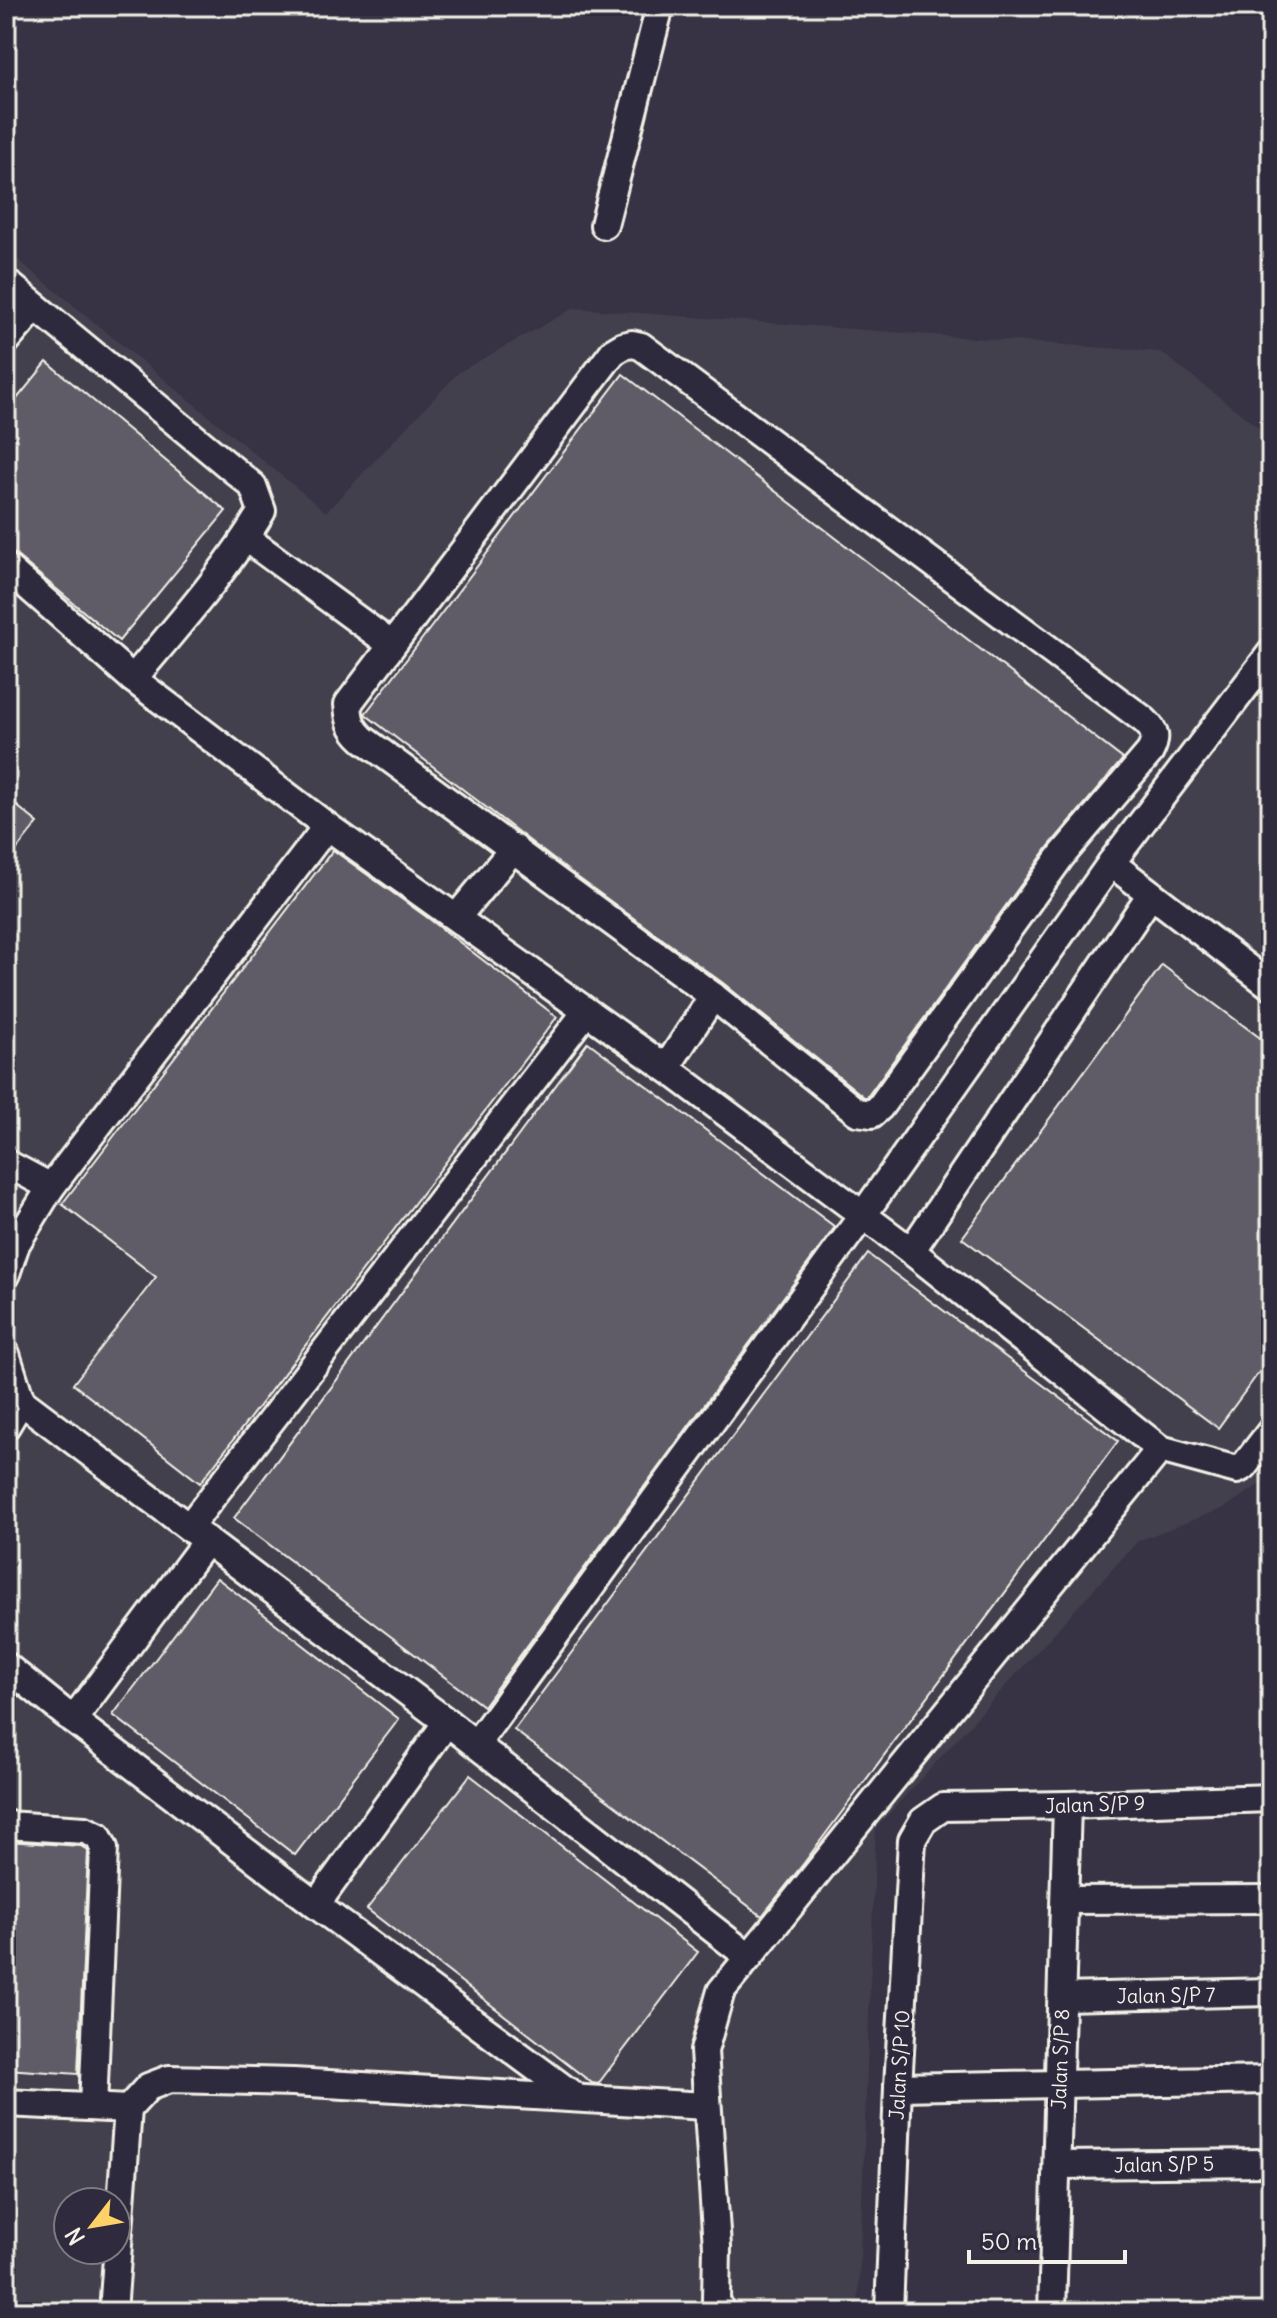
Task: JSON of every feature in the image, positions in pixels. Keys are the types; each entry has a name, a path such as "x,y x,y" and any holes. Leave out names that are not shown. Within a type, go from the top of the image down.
{"street":[{"path":"604,225 660,6"},
{"path":"6,282 253,486 262,511 204,594 133,679"},
{"path":"6,341 35,307"},
{"path":"623,346 641,346 1144,720 1154,730 1155,741 1150,752 1062,855 872,1114 857,1112 713,996 353,729 348,704 392,645 613,352 623,346"},
{"path":"246,538 392,645"},
{"path":"6,567 133,679 327,826 666,1068 863,1215 1160,1449 1237,1470 1244,1466 1271,1431"},
{"path":"476,1744 863,1215 1105,872 1271,653"},
{"path":"6,1274 16,1244 51,1187 327,826"},
{"path":"457,917 514,848"},
{"path":"1062,855 1151,894 1271,986"},
{"path":"911,1251 1151,894"},
{"path":"666,1068 713,996"},
{"path":"73,1720 198,1533 586,1012"},
{"path":"6,1163 51,1187"},
{"path":"6,1354 21,1401 476,1744 749,1957"},
{"path":"6,1426 21,1401"},
{"path":"721,2312 716,2300 717,2247 704,2051 721,1991 1160,1449"},
{"path":"6,1666 316,1905 577,2098"},
{"path":"316,1905 447,1722"},
{"name":"Jalan S/P 9","path":"923,1821 943,1807 1271,1798"},
{"name":"Jalan S/P 8","path":"1052,2312 1067,1805"},
{"name":"Jalan S/P 10","path":"889,2312 912,1840 923,1821"},
{"path":"6,1825 85,1830 98,1836 104,1848 93,2107"},
{"path":"1065,1900 1271,1899"},
{"name":"Jalan S/P 7","path":"1062,1997 1271,1992"},
{"path":"113,2312 128,2109 148,2087 169,2079 293,2082 706,2106"},
{"path":"898,2087 1271,2080"},
{"path":"6,2103 128,2109"},
{"name":"Jalan S/P 5","path":"1057,2165 1271,2163"}],"shaded area":[{"path":"6,250 326,512 459,372 574,308 1161,352 1271,437 1271,1477 1224,1508 1138,1541 876,1828 858,2312 6,2312"}],"building":[{"path":"47,362 226,511 119,641 6,547 6,412"},
{"path":"623,374 1123,759 1049,846 867,1097 723,983 566,869 365,714"},
{"path":"6,797 38,823 6,863"},
{"path":"333,850 557,1017 200,1483 73,1384 156,1277 62,1204"},
{"path":"1162,965 1271,1046 1271,1356 1218,1428 962,1238"},
{"path":"588,1042 835,1227 483,1706 234,1518"},
{"path":"868,1254 1118,1441 762,1916 514,1730"},
{"path":"217,1578 399,1719 295,1855 113,1715"},
{"path":"470,1775 698,1952 598,2084 592,2083 367,1909"},
{"path":"6,1841 81,1846 88,1851 78,2074 6,2069"}]}
